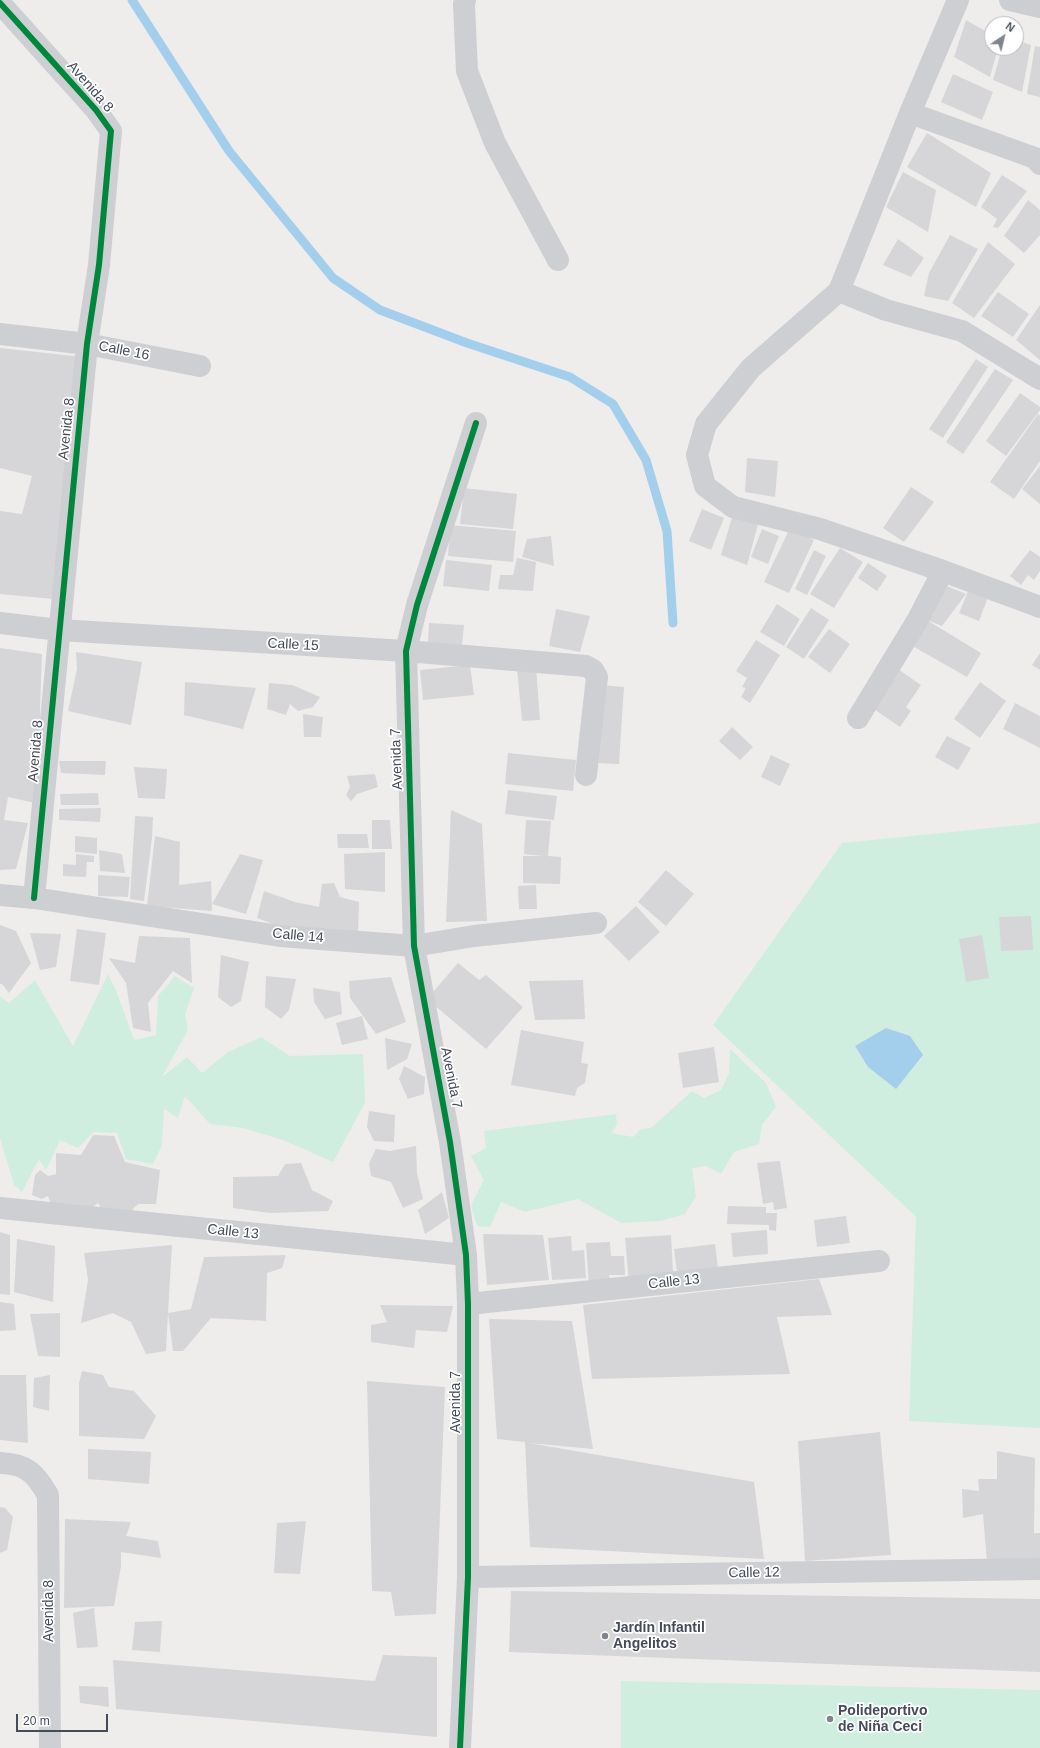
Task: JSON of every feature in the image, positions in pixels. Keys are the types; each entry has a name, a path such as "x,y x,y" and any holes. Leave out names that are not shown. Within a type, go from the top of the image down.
{"street":[{"path":"465,0 467,71 495,143 558,260"},
{"path":"958,0 910,114 839,291 751,368 706,424 697,455 705,486 733,507 820,529 1040,607"},
{"path":"1010,0 1040,7"},
{"name":"Avenida 8","path":"0,3 96,110 111,131 99,265 87,344 34,898"},
{"path":"910,114 1035,158 1040,164"},
{"path":"839,291 886,310 962,331 1040,379"},
{"name":"Calle 16","path":"0,334 87,344 200,366"},
{"name":"Avenida 7","path":"460,1748 468,1577 468,1304 466,1255 450,1142 414,946 406,651 417,605 476,423"},
{"path":"858,718 917,621 942,571"},
{"name":"Calle 15","path":"0,623 59,630 406,651 586,666 593,670 597,677 586,775"},
{"name":"Calle 14","path":"0,895 34,898 280,936 414,946 474,936 596,923"},
{"name":"Calle 13","path":"0,1208 466,1255"},
{"name":"Calle 13","path":"468,1304 879,1261"},
{"name":"Avenida 8","path":"0,1463 17,1464 37,1477 48,1495 50,1748"},
{"name":"Calle 12","path":"468,1577 1040,1569"}],"green space":[{"path":"1040,823 1040,1428 909,1421 916,1217 713,1025 842,843"},
{"path":"108,974 116,990 134,1040 156,1035 158,996 175,976 194,988 185,1014 188,1030 162,1077 187,1057 202,1073 228,1052 261,1037 290,1056 363,1054 365,1103 333,1162 283,1140 243,1128 210,1124 185,1096 178,1118 164,1109 162,1145 153,1164 126,1159 117,1133 94,1132 78,1148 60,1140 46,1170 39,1159 22,1192 14,1185 0,1138 0,996 9,1003 35,980 73,1046"},
{"path":"730,1049 766,1083 776,1107 762,1125 759,1144 734,1152 721,1174 706,1166 692,1168 696,1197 685,1214 661,1221 621,1223 578,1199 525,1212 501,1202 490,1227 477,1226 471,1205 484,1180 471,1156 486,1148 484,1131 616,1114 617,1124 612,1133 633,1137 641,1129 651,1128 692,1091 704,1098 721,1090 729,1073"},
{"name":"Polideportivo de Niña Ceci","path":"621,1681 1040,1690 1040,1748 621,1748"}],"water":[{"path":"886,1028 910,1036 923,1055 896,1089 868,1067 855,1046"}],"building":[{"path":"966,20 984,30 984,56 996,56 990,77 954,57"},
{"path":"1024,43 1031,45 1022,92 993,80 1000,56 1024,56"},
{"path":"1035,46 1040,47 1040,97 1027,94"},
{"path":"953,74 993,92 982,120 941,102"},
{"path":"927,133 991,173 976,207 907,167"},
{"path":"903,172 936,190 928,232 886,207"},
{"path":"1002,175 1027,191 998,228 993,227 997,219 981,207"},
{"path":"1028,200 1040,210 1040,235 1024,253 1004,236"},
{"path":"950,235 978,249 948,301 924,296 929,273"},
{"path":"898,239 924,258 911,277 883,265"},
{"path":"988,242 1015,264 974,318 952,303"},
{"path":"998,292 1029,314 1013,337 981,316"},
{"path":"1040,305 1040,360 1016,340"},
{"path":"0,348 82,357 53,599 0,594 0,511 22,514 32,476 0,468"},
{"path":"976,359 988,367 943,438 929,429"},
{"path":"995,369 1013,380 963,454 946,442"},
{"path":"1020,393 1040,407 1040,410 1006,456 986,441"},
{"path":"1038,414 1040,416 1040,461 1014,499 990,482"},
{"path":"747,458 778,461 775,497 745,492"},
{"path":"1040,466 1040,504 1022,489"},
{"path":"911,487 934,502 904,542 883,528"},
{"path":"464,488 517,494 513,529 460,524"},
{"path":"702,509 724,518 711,550 689,541"},
{"path":"733,514 759,521 747,565 721,555"},
{"path":"450,525 516,531 513,562 448,556"},
{"path":"790,528 814,540 789,593 764,582"},
{"path":"762,529 779,536 768,564 751,557"},
{"path":"551,536 554,566 522,557 527,539"},
{"path":"840,548 863,562 834,608 810,594"},
{"path":"814,550 826,556 807,595 795,589"},
{"path":"1030,550 1040,557 1040,571 1034,580 1028,575 1021,585 1010,576"},
{"path":"517,558 536,562 533,591 498,589 500,575 513,575"},
{"path":"446,560 492,565 489,591 443,586"},
{"path":"868,563 887,576 877,591 858,578"},
{"path":"939,583 966,594 942,626 925,619 981,653 967,677 909,644"},
{"path":"969,589 988,597 979,621 959,613"},
{"path":"777,604 800,619 784,646 760,632"},
{"path":"811,608 829,620 804,659 786,647"},
{"path":"556,609 590,616 580,652 549,646"},
{"path":"429,623 464,625 462,645 428,643"},
{"path":"829,629 850,644 830,673 808,657"},
{"path":"756,640 780,655 750,703 741,697 746,688 742,687 747,678 736,671"},
{"path":"0,648 42,654 40,709 41,756 35,803 8,797 4,820 28,823 16,869 0,870"},
{"path":"76,652 142,662 131,725 68,711 77,669"},
{"path":"1040,653 1040,670 1032,665"},
{"path":"470,665 474,695 423,700 420,670"},
{"path":"536,667 540,720 522,721 517,668"},
{"path":"895,667 921,685 906,707 911,711 900,727 868,705"},
{"path":"185,682 256,688 243,729 184,715"},
{"path":"980,682 1006,701 980,738 954,719"},
{"path":"269,683 292,685 320,697 313,707 298,711 290,704 286,715 267,709"},
{"path":"600,685 624,687 619,764 595,763"},
{"path":"1015,703 1040,716 1040,748 1003,729"},
{"path":"303,714 323,717 321,737 304,737"},
{"path":"732,727 753,747 740,760 719,741"},
{"path":"947,736 971,748 958,770 935,757"},
{"path":"508,753 576,760 573,791 505,784"},
{"path":"771,755 790,764 780,786 761,777"},
{"path":"59,761 106,761 105,775 61,773"},
{"path":"134,767 167,769 165,799 138,798"},
{"path":"375,774 378,787 357,794 351,801 346,795 350,787 347,776"},
{"path":"508,790 557,796 554,820 505,814"},
{"path":"98,793 99,805 61,805 60,794"},
{"path":"101,808 100,822 59,820 59,809"},
{"path":"451,810 482,824 487,921 446,922"},
{"path":"135,816 153,817 152,838 144,901 130,899"},
{"path":"372,820 390,820 392,849 372,849"},
{"path":"526,820 551,821 548,856 561,857 560,884 523,883 523,856 543,856 524,854"},
{"path":"337,834 367,834 369,848 338,848"},
{"path":"75,836 97,838 97,854 75,852"},
{"path":"155,836 180,842 179,885 211,881 212,911 147,906"},
{"path":"99,850 122,854 125,873 100,871"},
{"path":"385,852 385,892 345,889 344,854"},
{"path":"76,854 94,856 94,862 87,862 86,877 63,876 63,864 76,865"},
{"path":"240,854 263,860 246,914 212,904"},
{"path":"666,870 694,894 666,926 638,902"},
{"path":"98,875 130,877 128,897 98,896"},
{"path":"334,883 340,897 359,902 358,931 291,931 257,918 264,891 295,902 319,907 322,884"},
{"path":"536,885 537,909 519,909 518,886"},
{"path":"636,906 660,932 629,961 604,936"},
{"path":"1031,916 1033,950 1001,951 999,917"},
{"path":"0,925 16,931 31,963 9,993 2,984 0,984"},
{"path":"77,929 106,933 99,985 70,981"},
{"path":"30,933 61,934 56,967 40,970"},
{"path":"982,935 989,978 966,982 959,939"},
{"path":"139,936 190,938 192,983 173,971 148,1003 151,1032 133,1028 126,983 109,958 135,963"},
{"path":"221,955 249,962 241,1001 231,1007 218,997"},
{"path":"458,963 479,980 486,975 523,1007 486,1049 427,999"},
{"path":"266,976 296,979 289,1010 281,1019 265,1007"},
{"path":"391,977 406,1022 376,1034 350,998 349,981"},
{"path":"583,980 585,1019 535,1020 529,981"},
{"path":"313,988 340,992 342,1014 325,1019 314,1002"},
{"path":"362,1016 368,1039 342,1045 336,1023"},
{"path":"521,1030 584,1042 581,1063 588,1064 585,1083 577,1088 575,1096 511,1085"},
{"path":"385,1038 412,1044 407,1059 387,1070"},
{"path":"714,1047 719,1082 683,1088 678,1053"},
{"path":"404,1066 425,1077 424,1094 408,1099 399,1079"},
{"path":"369,1111 395,1115 394,1142 374,1141 367,1127"},
{"path":"93,1135 114,1136 125,1162 160,1170 156,1204 138,1204 127,1215 104,1213 98,1203 87,1211 52,1207 48,1196 42,1199 32,1195 35,1175 40,1170 48,1176 56,1174 56,1153 81,1155"},
{"path":"416,1146 417,1173 423,1199 403,1208 391,1182 371,1176 369,1163 376,1149 390,1151"},
{"path":"780,1161 787,1208 774,1210 773,1202 763,1204 757,1163"},
{"path":"301,1163 312,1190 333,1201 328,1211 270,1213 233,1208 233,1177 278,1176 285,1164"},
{"path":"442,1192 449,1218 425,1234 418,1210"},
{"path":"728,1206 766,1207 766,1213 777,1213 776,1231 769,1230 769,1225 727,1224"},
{"path":"846,1216 850,1243 817,1247 814,1220"},
{"path":"767,1230 768,1254 733,1257 731,1233"},
{"path":"0,1232 10,1235 10,1295 0,1294"},
{"path":"483,1234 543,1235 549,1280 487,1285"},
{"path":"671,1235 673,1272 629,1283 625,1238"},
{"path":"571,1236 572,1251 584,1250 586,1278 552,1280 548,1238"},
{"path":"17,1239 55,1246 53,1302 14,1292"},
{"path":"610,1242 611,1256 624,1256 625,1275 609,1275 610,1285 589,1286 586,1243"},
{"path":"715,1244 718,1268 677,1272 674,1249"},
{"path":"172,1245 166,1351 146,1354 131,1322 113,1313 81,1323 88,1280 84,1253"},
{"path":"286,1255 282,1268 267,1273 266,1321 211,1318 183,1351 173,1351 168,1313 191,1309 204,1257"},
{"path":"819,1279 832,1315 777,1317 790,1374 592,1379 583,1305"},
{"path":"0,1302 14,1304 16,1330 0,1331"},
{"path":"380,1305 453,1306 447,1332 416,1330 414,1348 371,1342 371,1325 387,1322"},
{"path":"60,1313 60,1357 38,1356 30,1314"},
{"path":"489,1319 572,1321 593,1449 529,1443 754,1482 764,1559 530,1547 525,1442 497,1439"},
{"path":"82,1371 103,1375 109,1387 134,1391 156,1416 144,1439 79,1436 79,1383"},
{"path":"0,1375 26,1375 28,1443 0,1440"},
{"path":"50,1375 49,1411 33,1407 34,1378"},
{"path":"367,1381 445,1387 436,1614 395,1616 391,1592 372,1591"},
{"path":"880,1432 891,1555 805,1561 798,1441"},
{"path":"88,1449 151,1452 149,1484 88,1479"},
{"path":"997,1451 1035,1458 1034,1533 1040,1533 1040,1559 987,1562 983,1514 963,1518 962,1489 979,1491 978,1479 997,1479"},
{"path":"0,1507 5,1508 13,1517 7,1550 0,1553"},
{"path":"65,1519 131,1522 126,1536 158,1541 161,1558 121,1552 121,1566 114,1606 64,1608"},
{"path":"306,1521 300,1574 274,1573 277,1523"},
{"path":"511,1591 1040,1599 1040,1672 509,1652"},
{"path":"94,1608 98,1647 77,1648 73,1613"},
{"path":"162,1621 160,1652 132,1650 135,1622"},
{"path":"383,1655 437,1657 437,1737 116,1709 113,1660 375,1681"},
{"path":"79,1686 108,1687 109,1707 80,1703"}],"waterway":[{"path":"132,0 229,151 333,278 380,310 467,343 570,377 613,404 646,460 667,531 673,623"}],"cycle path":[{"path":"0,3 96,110 111,131 99,265 87,344 34,898"},
{"path":"460,1748 468,1577 468,1304 466,1255 450,1142 414,946 406,651 417,605 476,423"}],"place":[{"name":"Jardín Infantil Angelitos","path":"605,1636"},
{"name":"Polideportivo de Niña Ceci","path":"830,1719"}]}
